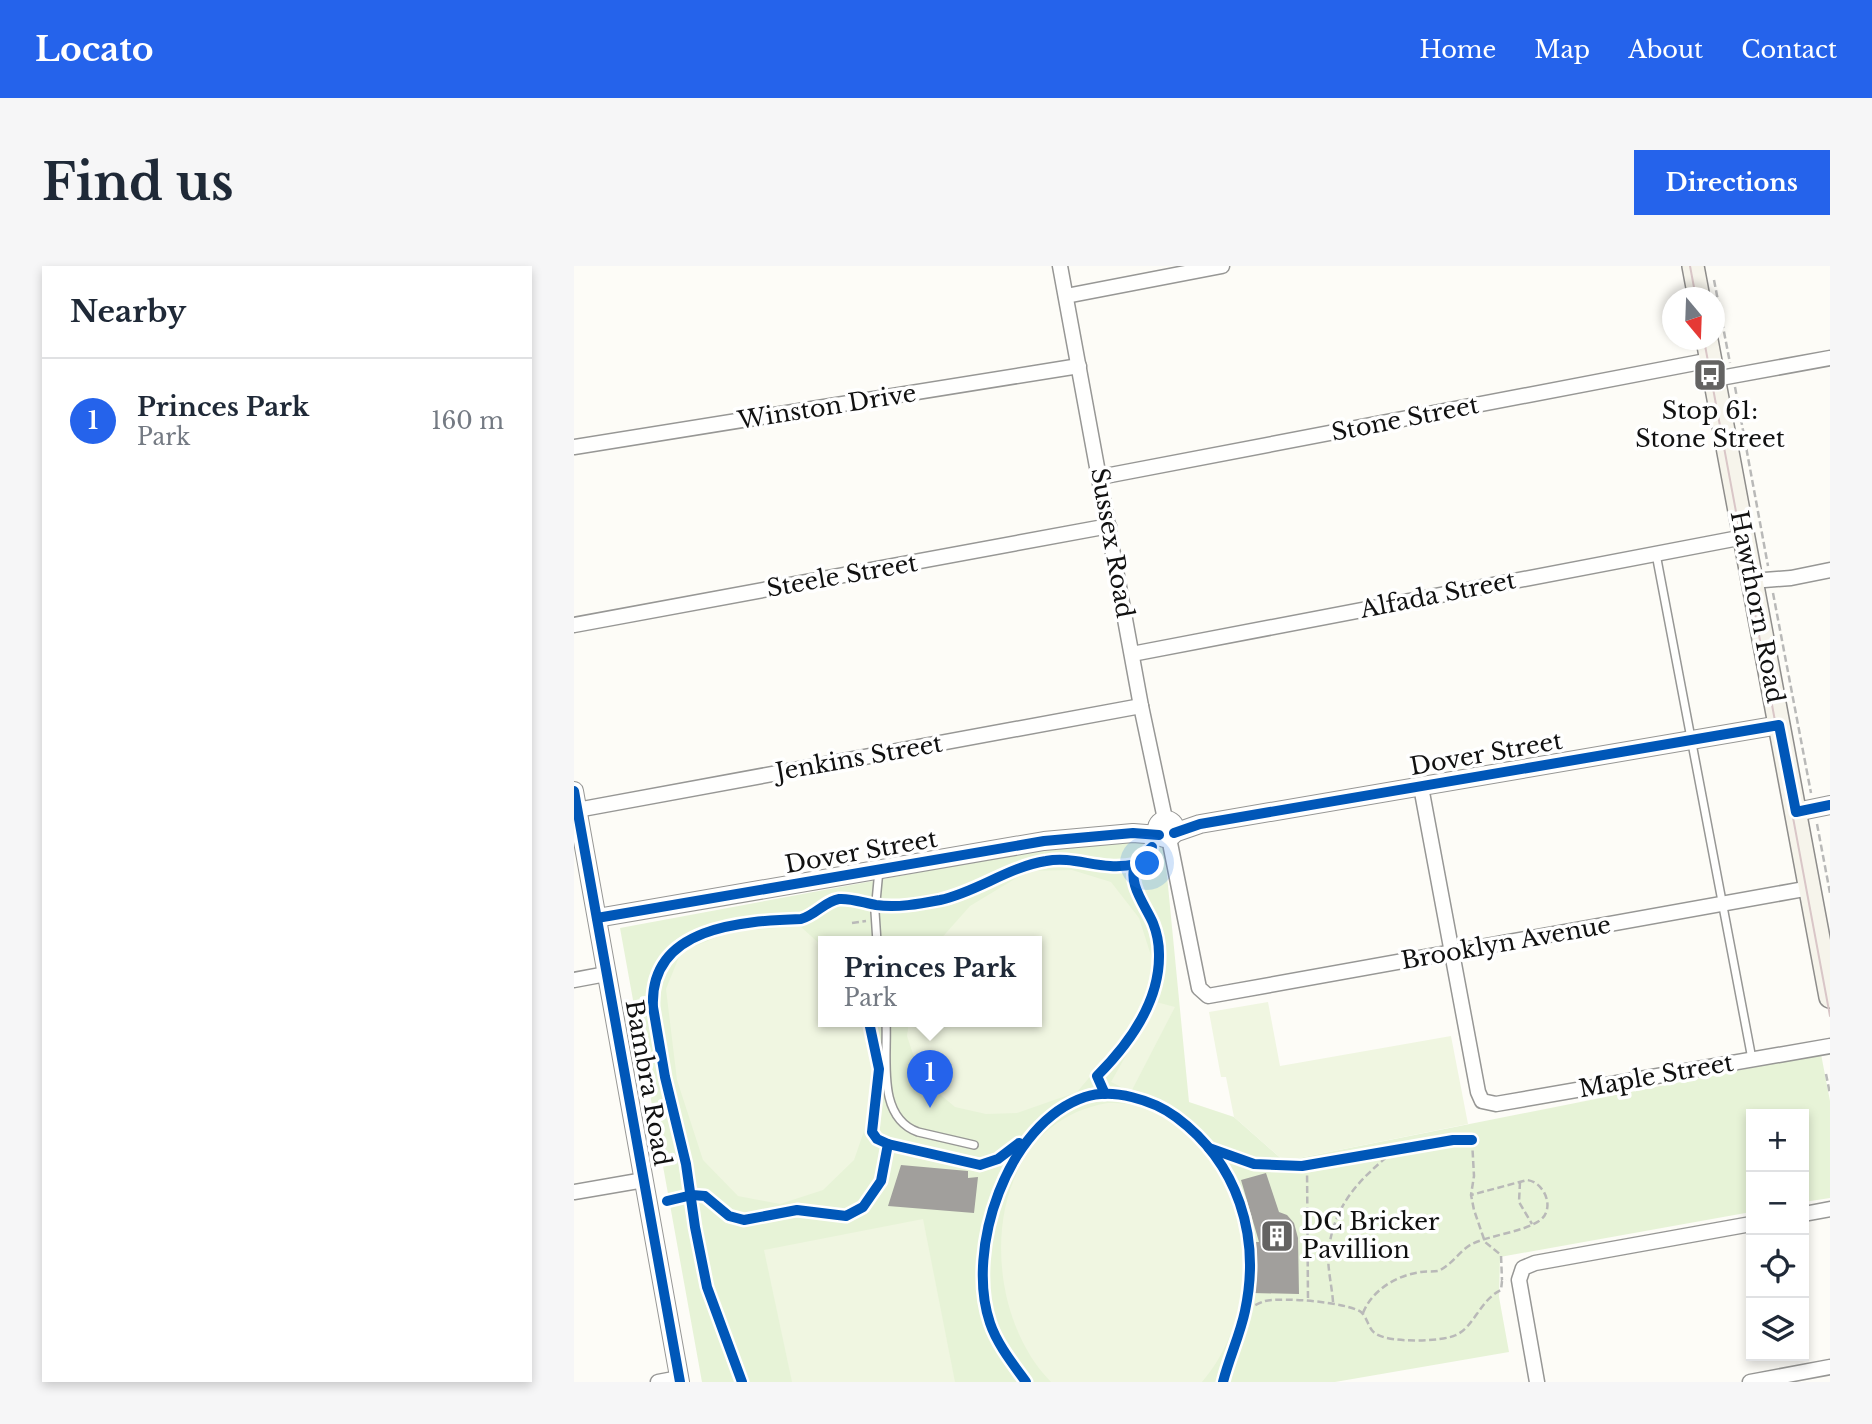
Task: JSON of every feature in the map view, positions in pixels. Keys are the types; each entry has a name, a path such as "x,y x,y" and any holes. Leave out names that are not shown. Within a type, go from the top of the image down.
{"main road":[{"path":"1693,266 1697,287"},
{"name":"Hawthorn Road","path":"1716,364 1744,537 1762,583 1779,725 1813,808 1828,979"}],"street":[{"name":"Sussex Road","path":"1060,266 1141,706 1197,982 1202,993"},
{"path":"1066,296 1222,266"},
{"name":"Stone Street","path":"1100,477 1716,364 1830,358"},
{"name":"Winston Drive","path":"574,447 1079,366"},
{"name":"Steele Street","path":"574,625 1109,526"},
{"name":"Alfada Street","path":"1132,654 1744,537"},
{"path":"1762,583 1830,570"},
{"name":"Jenkins Street","path":"577,810 1141,706"},
{"name":"Dover Street","path":"597,918 1044,841 1200,824 1779,725"},
{"path":"1421,787 1452,953"},
{"name":"Bambra Road","path":"574,791 582,886 597,918 679,1380"},
{"name":"Brooklyn Avenue","path":"1202,993 1208,996 1219,995 1722,904 1820,891"},
{"name":"Maple Street","path":"1452,953 1478,1092 1482,1101 1496,1104 1830,1046"},
{"path":"574,980 606,974"},
{"path":"574,1192 644,1180"},
{"path":"1809,1213 1830,1209"},
{"path":"1537,1382 1519,1275 1528,1265 1746,1225"},
{"path":"1750,1382 1830,1367"},
{"path":"657,1382 679,1380"}],"lane":[{"path":"1656,554 1752,1059"},
{"path":"876,936 874,920 879,870"},
{"path":"886,1027 888,1089 897,1119 909,1129 974,1145"}],"path":[{"path":"1714,280 1716,364 1813,808 1820,891"},
{"path":"852,923 874,920"},
{"path":"1826,1074 1830,1094"},
{"path":"1245,1309 1266,1301 1333,1303 1363,1313 1376,1334 1385,1338 1413,1340 1453,1337 1462,1332 1487,1299 1501,1290 1502,1281 1501,1255 1484,1240 1471,1195 1474,1176 1467,1140"},
{"path":"1369,1155 1400,1149"},
{"path":"1333,1303 1328,1249 1342,1203 1371,1169 1400,1149"},
{"path":"1290,1166 1319,1163"},
{"path":"1307,1165 1308,1301"},
{"path":"1363,1313 1368,1299 1399,1276 1438,1271 1471,1244 1541,1221 1547,1210 1546,1197 1535,1181 1520,1182 1471,1195"},
{"path":"1520,1182 1518,1202 1532,1224"},
{"path":"1502,1281 1519,1275"}],"green space":[{"path":"1145,839 1155,842 1160,845 1165,855 1189,1102 1234,1117 1284,1161 1821,1054 1830,1101 1830,1198 1809,1201 1809,1109 1746,1109 1746,1213 1500,1257 1499,1297 1509,1352 1335,1382 702,1382 620,928 1045,849"},
{"path":"1072,870 1111,882 1139,918 1155,968 1133,1026 1077,1092 1017,1113 986,1114 955,1107 929,1085 915,1060 907,1036 908,1027 1042,1027 1042,936 943,936 970,906 1028,871"},
{"path":"800,926 818,942 818,1027 866,1027 872,1042 874,1102 854,1160 823,1190 780,1204 738,1196 703,1160 677,1080 666,989 681,952 729,932"},
{"path":"1156,1002 1175,1007 1131,1092 1111,1082"},
{"path":"1268,1002 1280,1066 1451,1036 1468,1124 1284,1161 1234,1117 1226,1077 1221,1077 1209,1012"},
{"path":"1108,1103 1135,1105 1170,1119 1200,1146 1218,1172 1232,1201 1240,1232 1243,1264 1241,1296 1233,1327 1220,1356 1202,1382 1051,1382 1026,1348 1010,1308 1002,1265 1003,1221 1014,1180 1035,1144 1066,1118"},
{"path":"923,1219 955,1382 792,1382 764,1250"}],"building":[{"path":"901,1165 968,1171 968,1178 978,1177 974,1213 888,1206"},
{"name":"DC Bricker Pavillion","path":"1266,1173 1279,1212 1287,1215 1294,1223 1298,1238 1299,1294 1253,1293 1254,1242 1259,1242 1241,1180"}],"tram line":[{"path":"1690,266 1694,287"},
{"path":"1706,350 1830,1016"}],"cycle path":[{"path":"1174,833 1200,824 1779,725 1796,812 1830,805"},
{"path":"574,791 680,1382"},
{"path":"597,918 1044,841 1133,833 1159,835"},
{"path":"1105,1094 1097,1076 1121,1050 1141,1021 1149,1005 1158,972 1157,935 1133,877 1137,862 1152,847"},
{"path":"742,1382 707,1287 686,1164 665,1077 653,1007 656,980 666,959 683,944 704,933 753,922 801,919 839,899 884,906 908,905 954,896 1032,864 1046,861 1068,860 1111,866 1136,864"},
{"path":"667,1201 692,1195 705,1196 729,1216 744,1220 797,1210 846,1216 863,1207 881,1181 888,1144 877,1139 872,1132 879,1069 870,1027"},
{"path":"1026,1382 1001,1346 990,1323 984,1293 983,1261 989,1226 999,1192 1014,1161 1034,1133 1057,1111 1085,1097 1108,1094 1132,1097 1156,1105 1176,1117 1197,1135 1215,1156 1240,1203 1247,1229 1249,1283 1243,1320 1223,1382"},
{"path":"1209,1148 1254,1164 1302,1166 1453,1140 1472,1140"},
{"path":"888,1144 980,1165 998,1159 1019,1143"}],"place":[{"name":"Stop 61: Stone Street","path":"1710,375"},
{"name":"Princes Park","path":"930,1108"},
{"name":"DC Bricker Pavillion","path":"1277,1236"}]}
